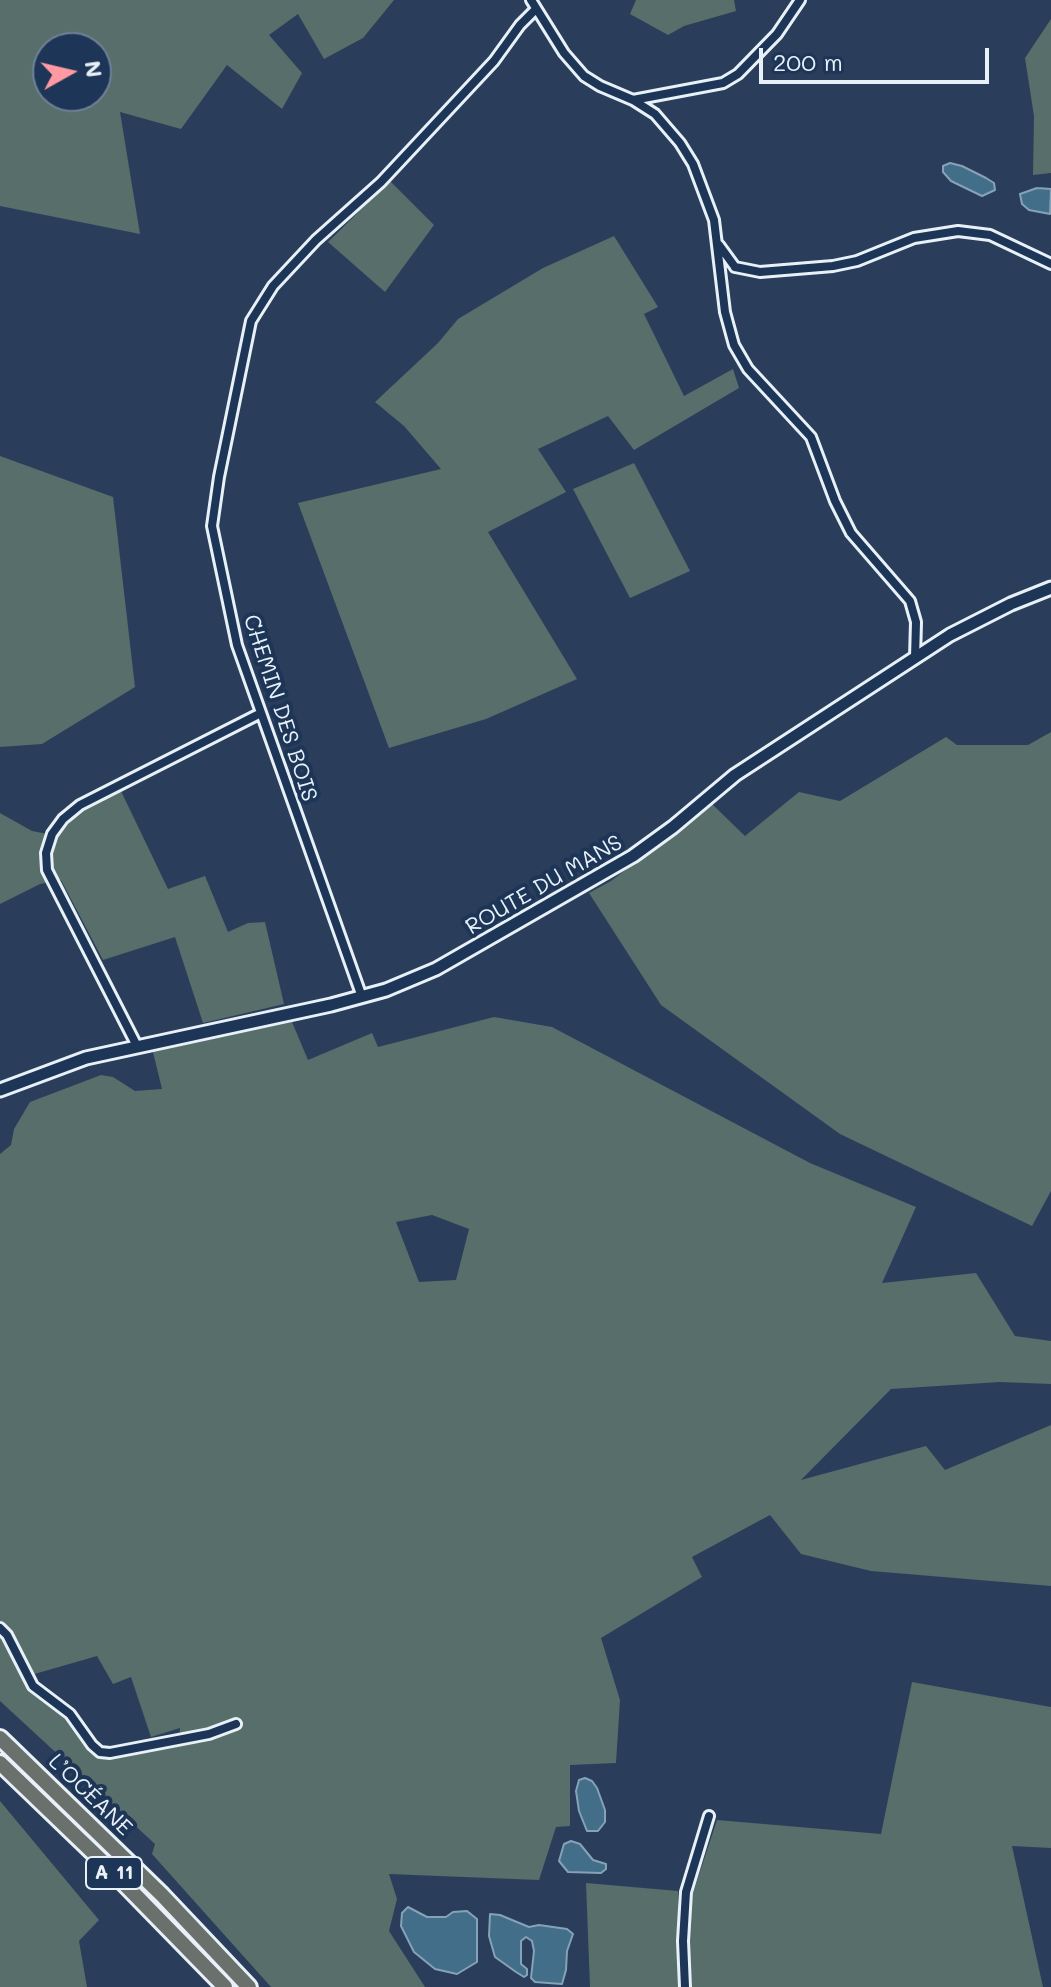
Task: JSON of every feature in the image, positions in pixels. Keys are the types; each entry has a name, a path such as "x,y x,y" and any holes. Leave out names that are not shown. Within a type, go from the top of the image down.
{"highway":[{"name":"L’OCÉANE","path":"0,1738 151,1885 249,1987"},
{"name":"L’OCÉANE","path":"0,1763 104,1863 225,1987"},
{"path":"0,1776 55,1827 213,1987"}],"street":[{"path":"531,0 564,53 584,76 655,114 693,164 710,205 730,335 739,356 811,437 835,501 851,533 910,601 915,614 915,658"},
{"path":"633,100 723,83 738,74 777,34 800,0"},
{"name":"CHEMIN DES BOIS","path":"362,997 237,645 212,526 219,477 251,321 273,286 316,240 381,182 494,61 536,9"},
{"path":"721,274 731,267 760,272 833,266 857,261 929,234 958,231 990,235 1051,264"},
{"path":"717,242 735,267"},
{"name":"ROUTE DU MANS","path":"0,1090 86,1058 362,997 445,965 633,856 735,775 915,658 984,617 1051,588"},
{"path":"137,1046 47,870 46,853 52,834 63,819 80,805 261,713"},
{"path":"0,1628 7,1635 33,1686 70,1714 100,1752 110,1753 209,1734 236,1724"},
{"path":"685,1987 683,1941 686,1892 709,1816"}],"green space":[{"path":"0,0 394,0 363,38 324,59 298,14 269,35 302,73 282,109 227,65 181,129 120,112 140,234 0,206"},
{"path":"636,0 734,0 736,11 684,26 668,35 630,14"},
{"path":"1051,19 1051,173 1033,175 1034,116 1025,58"},
{"path":"390,181 434,225 385,292 328,242"},
{"path":"614,236 658,307 644,314 684,396 733,369 739,388 634,450 608,416 538,449 566,492 488,532 577,679 486,719 389,748 298,503 441,469 404,426 375,402 438,343 458,319 543,268"},
{"path":"0,456 113,497 135,687 42,744 0,747"},
{"path":"634,463 690,571 630,598 573,489"},
{"path":"1051,732 1051,1191 1032,1226 840,1134 661,1005 589,893 611,881 712,804 745,836 799,792 840,801 946,737 957,745 1028,745"},
{"path":"120,789 168,889 205,876 228,932 248,923 265,922 284,1004 203,1023 175,937 103,960 61,880 40,884 0,904 0,813 32,831 58,836 77,814"},
{"path":"494,1017 552,1027 810,1163 916,1207 882,1283 976,1273 1015,1336 1051,1341 1051,1384 1000,1382 891,1389 801,1480 926,1446 945,1470 1051,1425 1051,1586 871,1571 801,1554 770,1515 692,1557 702,1577 601,1638 620,1700 616,1763 570,1765 570,1826 556,1827 539,1880 389,1874 397,1899 389,1931 425,1987 271,1987 152,1854 155,1844 0,1701 0,1637 29,1690 65,1717 98,1757 112,1759 179,1745 180,1728 151,1737 131,1677 113,1684 97,1656 31,1675 10,1630 0,1621 0,1154 11,1145 14,1129 30,1102 101,1075 113,1077 135,1091 162,1089 153,1052 292,1022 308,1060 372,1033 378,1047","holes":["432,1215 469,1229 456,1280 419,1282 396,1222"]},
{"path":"912,1682 1051,1707 1051,1848 1012,1846 1043,1987 692,1987 688,1943 691,1899 717,1820 881,1834"},
{"path":"0,1801 99,1920 79,1941 87,1987 0,1987"},
{"path":"586,1883 678,1891 679,1987 590,1987"}],"water":[{"path":"950,163 986,178 994,183 995,190 982,196 951,181 943,172 943,166"},
{"path":"1037,188 1051,189 1050,214 1029,210 1022,204 1020,194"},
{"path":"585,1778 597,1788 605,1810 605,1822 598,1831 587,1831 579,1811 576,1791 579,1780"},
{"path":"571,1841 580,1844 593,1860 606,1864 606,1869 601,1873 568,1872 559,1861 564,1844"},
{"path":"408,1907 427,1917 446,1917 453,1912 467,1911 477,1919 477,1962 457,1974 435,1969 414,1952 401,1926 402,1913"},
{"path":"490,1914 529,1927 539,1925 567,1929 573,1934 562,1984 535,1982 531,1978 534,1951 532,1941 526,1937 521,1941 521,1964 527,1969 524,1977 495,1957 489,1936"}]}
